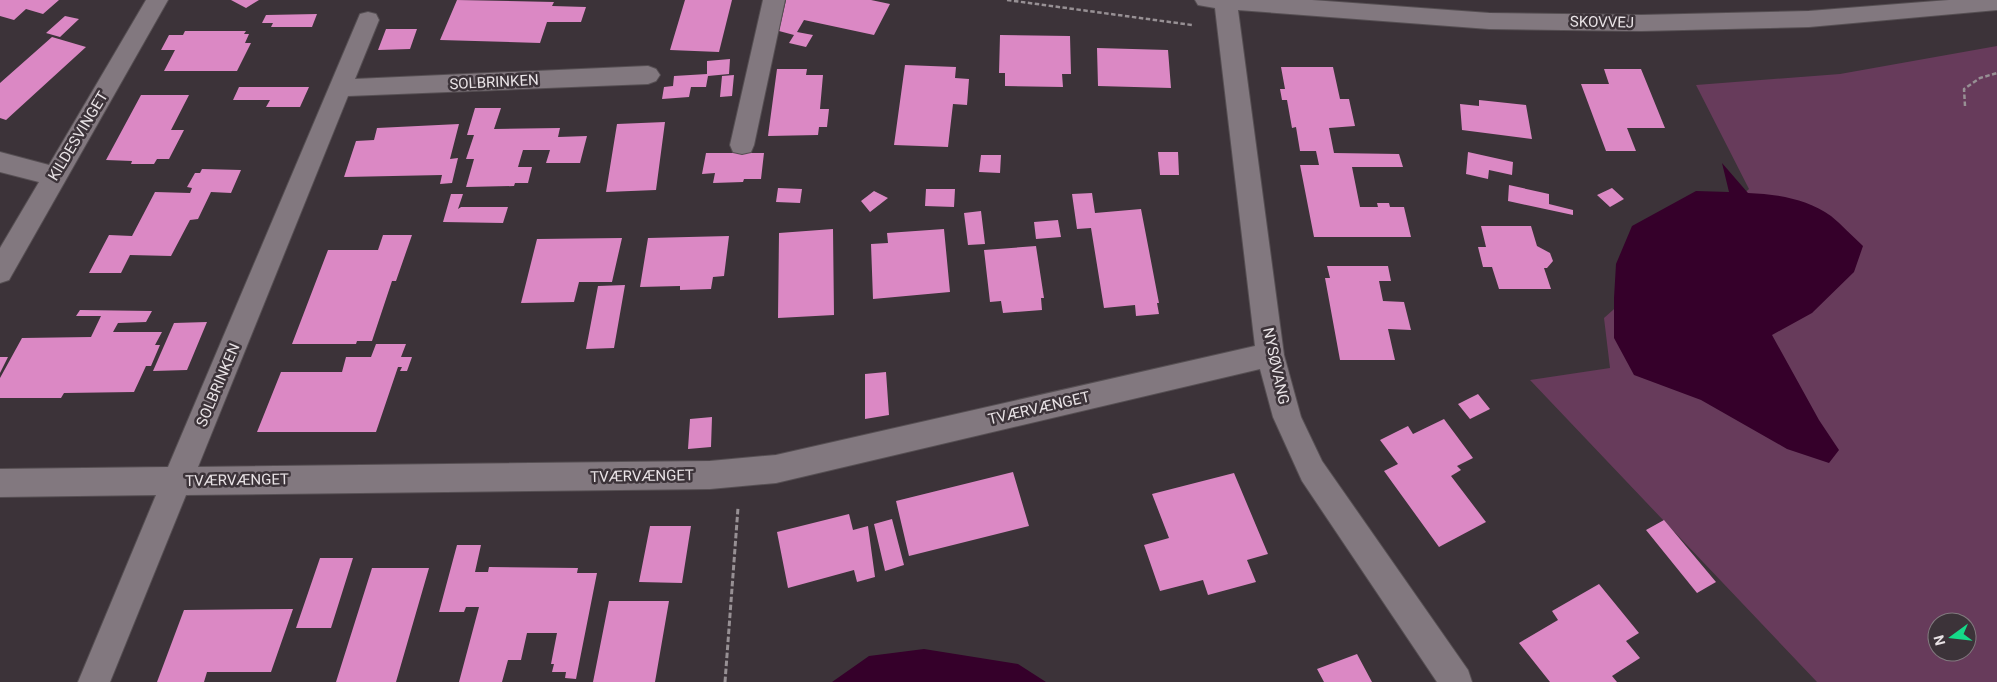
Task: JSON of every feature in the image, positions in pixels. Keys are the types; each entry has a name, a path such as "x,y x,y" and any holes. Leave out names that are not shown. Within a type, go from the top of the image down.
{"street":[{"name":"KILDESVINGET","path":"0,272 157,0"},
{"path":"742,145 774,0"},
{"name":"SKOVVEJ","path":"1216,1 1489,21 1641,23 1810,19 1960,7 1997,2"},
{"name":"NYSØVANG","path":"1216,1 1270,355 1286,417 1312,471 1456,682"},
{"name":"SOLBRINKEN","path":"94,682 368,20"},
{"name":"SOLBRINKEN","path":"341,88 648,75"},
{"path":"0,162 54,176"},
{"name":"TVÆRVÆNGET","path":"0,483 710,475 741,472 786,466 1270,355"}],"path":[{"path":"1965,106 1964,89 1980,78 1997,73"},
{"path":"725,682 741,472"}],"shaded area":[{"path":"1997,46 1997,682 1817,682 1530,380 1610,368 1604,318 1749,189 1696,85 1840,74"},
{"path":"1722,163 1748,193 1781,196 1812,205 1831,216 1863,246 1854,272 1812,313 1772,335 1819,420 1839,450 1829,463 1787,449 1701,400 1634,375 1614,338 1616,264 1632,226 1696,191 1729,192"},
{"path":"924,649 1018,664 1046,682 832,682 869,656"}],"building":[{"path":"0,0 59,0 43,14 26,9 14,20 0,16"},
{"path":"231,0 259,0 246,8"},
{"path":"457,0 554,2 552,6 586,7 581,22 547,22 540,43 440,40"},
{"path":"685,0 732,0 719,52 670,50"},
{"path":"786,0 871,0 890,4 874,35 804,20 797,32 813,35 806,47 789,43 794,35 779,31"},
{"path":"317,14 312,27 271,27 273,23 262,23 266,15"},
{"path":"65,16 79,19 60,37 46,33"},
{"path":"386,29 417,29 410,49 378,50"},
{"path":"185,31 246,31 244,34 249,34 245,43 251,43 237,71 164,71 175,50 161,50 169,35 183,35"},
{"path":"1000,35 1070,36 1071,74 1062,74 1063,87 1005,86 1005,73 999,73"},
{"path":"52,37 86,47 6,120 0,118 0,83"},
{"path":"1097,48 1168,50 1171,88 1098,86"},
{"path":"730,59 729,74 708,76 706,87 691,87 689,97 662,99 664,87 673,86 674,76 707,74 707,61"},
{"path":"905,65 956,67 955,78 969,79 967,105 953,104 948,147 894,145"},
{"path":"1281,67 1333,67 1340,99 1349,99 1355,126 1329,128 1334,153 1399,154 1403,167 1352,167 1360,207 1378,207 1377,203 1389,203 1390,207 1404,207 1411,237 1314,237 1300,165 1319,165 1316,151 1300,151 1296,127 1292,128 1287,100 1282,100 1280,89 1285,89"},
{"path":"777,69 807,69 806,75 823,75 820,109 829,109 827,127 819,127 818,135 768,136"},
{"path":"1604,69 1641,69 1665,128 1627,128 1636,151 1606,151 1581,84 1609,84"},
{"path":"734,75 732,96 720,97 722,76"},
{"path":"239,87 309,87 300,107 266,107 270,100 233,100"},
{"path":"141,95 189,95 171,130 184,130 169,159 157,159 154,164 131,164 132,161 106,160"},
{"path":"1479,100 1526,105 1532,139 1462,130 1460,104 1479,106"},
{"path":"475,108 501,108 494,129 560,128 558,137 587,136 580,163 546,163 550,150 523,150 518,167 532,167 528,183 515,183 514,186 466,187 474,159 466,159 474,135 467,135"},
{"path":"665,122 656,190 606,192 617,124"},
{"path":"459,124 450,159 458,158 452,183 440,184 442,175 344,177 356,141 374,140 377,128"},
{"path":"1158,152 1178,152 1179,175 1160,175"},
{"path":"1468,152 1513,162 1512,175 1489,170 1488,179 1466,174"},
{"path":"706,153 764,153 761,179 713,183 715,173 702,174"},
{"path":"981,155 1001,155 1000,173 979,172"},
{"path":"202,169 241,170 231,193 211,192 198,219 190,220 171,256 130,255 121,273 89,273 109,235 132,236 155,192 190,193 192,188 187,187 195,173 200,173"},
{"path":"1509,185 1549,194 1549,204 1573,210 1573,215 1508,201"},
{"path":"778,188 802,189 800,203 776,202"},
{"path":"1612,188 1624,199 1610,207 1597,195"},
{"path":"926,189 955,189 954,207 925,206"},
{"path":"874,191 888,198 870,212 861,201"},
{"path":"1092,193 1095,213 1141,209 1159,303 1157,303 1159,314 1136,316 1135,305 1104,308 1091,228 1077,229 1072,194"},
{"path":"451,194 463,194 458,209 461,207 508,207 503,223 443,222"},
{"path":"981,211 985,244 968,245 964,213"},
{"path":"1058,220 1061,237 1036,239 1034,222"},
{"path":"1481,226 1531,226 1537,246 1550,253 1553,261 1547,268 1544,268 1551,289 1499,289 1492,267 1483,267 1478,247 1486,247"},
{"path":"833,229 834,315 778,318 779,233"},
{"path":"944,229 950,292 873,299 871,244 888,243 887,233"},
{"path":"383,235 412,235 396,281 392,281 372,341 357,341 356,344 292,344 328,250 378,250"},
{"path":"729,236 724,276 713,277 711,289 680,290 680,286 640,287 648,238"},
{"path":"622,238 612,282 579,282 574,302 521,303 537,239"},
{"path":"1036,246 1044,298 1041,298 1042,310 1003,313 1001,301 990,302 984,250"},
{"path":"1327,266 1388,266 1391,281 1379,281 1383,301 1404,302 1411,330 1388,329 1395,360 1340,360 1325,278 1330,278"},
{"path":"625,285 614,348 586,349 598,286"},
{"path":"80,310 152,311 146,322 118,323 113,332 162,332 155,345 160,345 151,366 146,366 134,392 64,393 61,398 0,398 0,378 22,338 91,337 101,316 76,316"},
{"path":"207,322 187,370 153,371 174,323"},
{"path":"376,344 406,344 401,357 412,357 407,371 400,371 402,367 398,367 376,432 257,432 281,372 342,372 346,357 371,357"},
{"path":"0,357 8,357 0,373"},
{"path":"886,372 889,415 865,419 865,374"},
{"path":"1478,394 1490,409 1470,419 1458,404"},
{"path":"712,417 711,447 688,449 690,419"},
{"path":"1444,419 1473,458 1457,466 1461,470 1451,476 1486,522 1439,547 1384,471 1398,464 1380,440 1408,426 1413,434"},
{"path":"1013,472 1029,526 909,556 896,501"},
{"path":"1234,473 1268,554 1247,560 1256,582 1208,595 1203,580 1160,591 1144,545 1169,538 1152,494"},
{"path":"849,514 853,530 868,526 875,577 857,582 854,570 788,588 777,532"},
{"path":"892,519 904,565 885,571 874,524"},
{"path":"1664,520 1716,582 1697,593 1646,530"},
{"path":"650,526 691,526 682,583 639,582"},
{"path":"457,545 481,545 475,572 488,572 489,567 578,568 577,573 597,573 576,679 565,678 566,672 552,672 554,664 551,664 557,633 527,633 521,660 508,660 502,682 459,682 479,607 466,607 464,612 439,612"},
{"path":"320,558 353,558 331,628 296,628"},
{"path":"372,568 429,568 396,682 336,682"},
{"path":"1599,584 1639,633 1626,641 1640,658 1612,676 1617,682 1550,682 1519,643 1558,620 1552,611"},
{"path":"609,601 669,601 655,682 593,682"},
{"path":"293,609 271,672 207,672 204,682 157,682 184,610"},
{"path":"1357,654 1372,682 1324,682 1317,669"}]}
